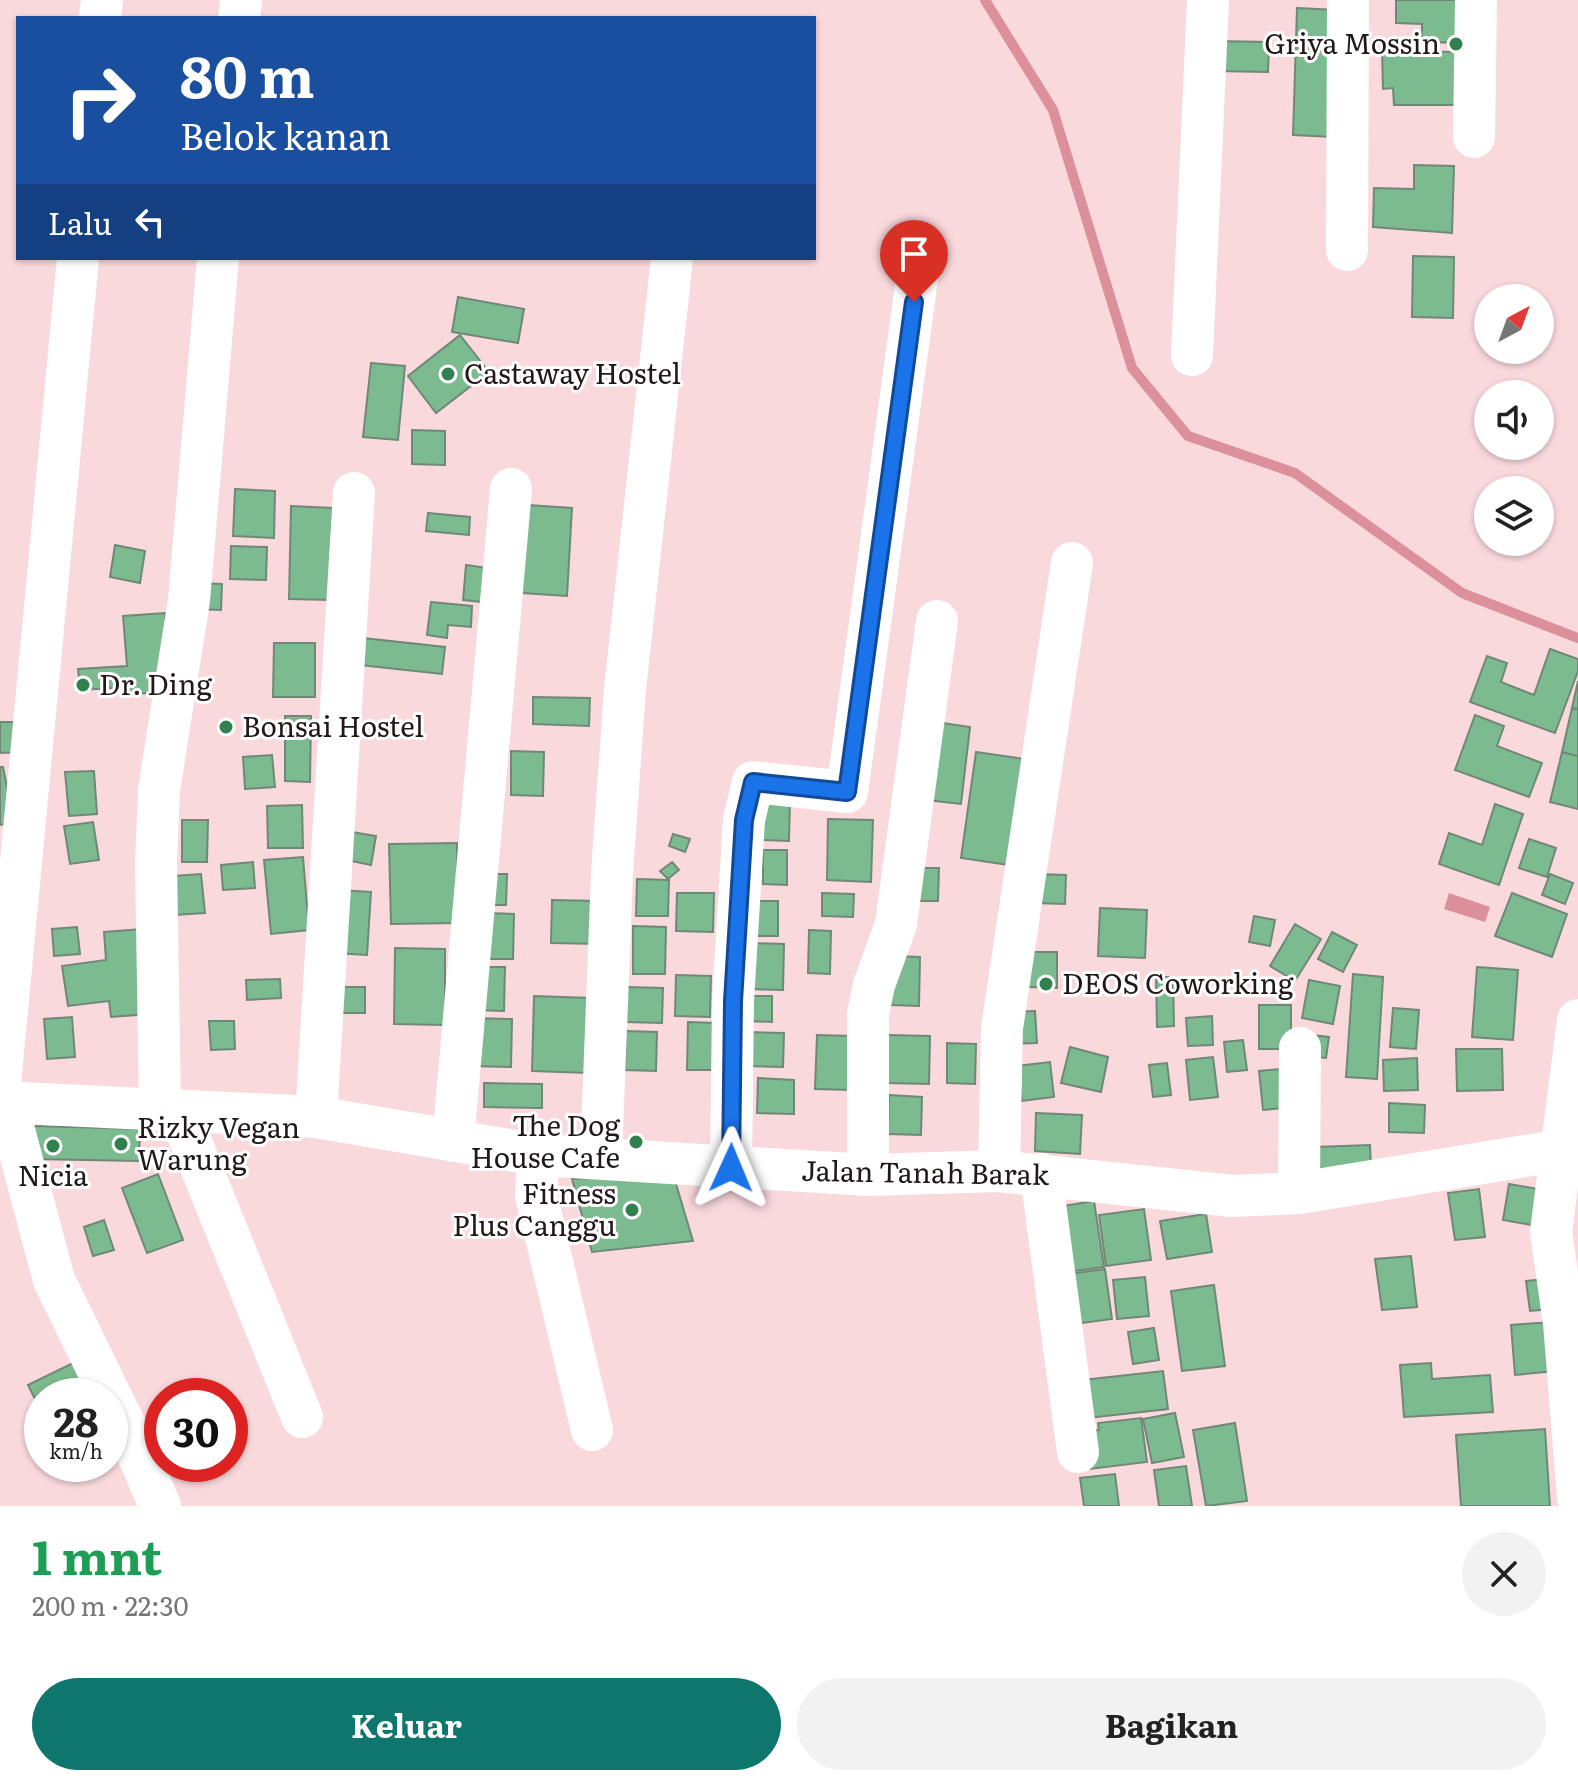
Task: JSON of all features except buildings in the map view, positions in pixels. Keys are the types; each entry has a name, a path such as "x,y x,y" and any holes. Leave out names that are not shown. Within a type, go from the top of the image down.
{"street":[{"path":"1192,355 1208,0"},
{"path":"1347,250 1348,0"},
{"path":"1474,137 1476,0"},
{"path":"0,1084 78,260"},
{"path":"218,260 187,611 159,790 156,862 169,1109 302,1417"},
{"path":"601,1158 612,873 625,689 672,260"},
{"path":"731,1168 733,1001 744,820 753,782 847,792 918,271"},
{"path":"453,1141 511,489"},
{"path":"316,1117 354,493"},
{"path":"999,1171 1002,1028 1072,563"},
{"path":"868,1175 868,1014 896,924 937,621"},
{"path":"1578,1020 1551,1232 1564,1323 1578,1497"},
{"path":"1299,1193 1300,1048"},
{"path":"0,1103 11,1119 54,1280 132,1440 160,1506"},
{"name":"Jalan Tanah Barak","path":"0,1103 316,1117 538,1155 868,1175 999,1171 1232,1196 1299,1193 1562,1150"},
{"path":"538,1155 536,1195 592,1430"},
{"path":"1041,1174 1078,1452"}],"shaded area":[{"path":"1449,893 1490,907 1485,922 1444,909"}],"waterway":[{"path":"985,0 1053,110 1132,368 1188,436 1295,473 1462,593 1578,638"}],"place":[{"name":"Griya Mossin","path":"1456,44"},
{"name":"Castaway Hostel","path":"448,374"},
{"name":"Dr. Ding","path":"83,685"},
{"name":"Bonsai Hostel","path":"226,727"},
{"name":"DEOS Coworking","path":"1046,984"},
{"name":"The Dog House Cafe","path":"636,1142"},
{"name":"Rizky Vegan Warung","path":"121,1144"},
{"name":"Nicia","path":"53,1146"},
{"name":"Fitness Plus Canggu","path":"632,1210"}],"route":[{"path":"731,1168 733,1001 744,820 753,782 847,792 890,459 914,302"}]}
